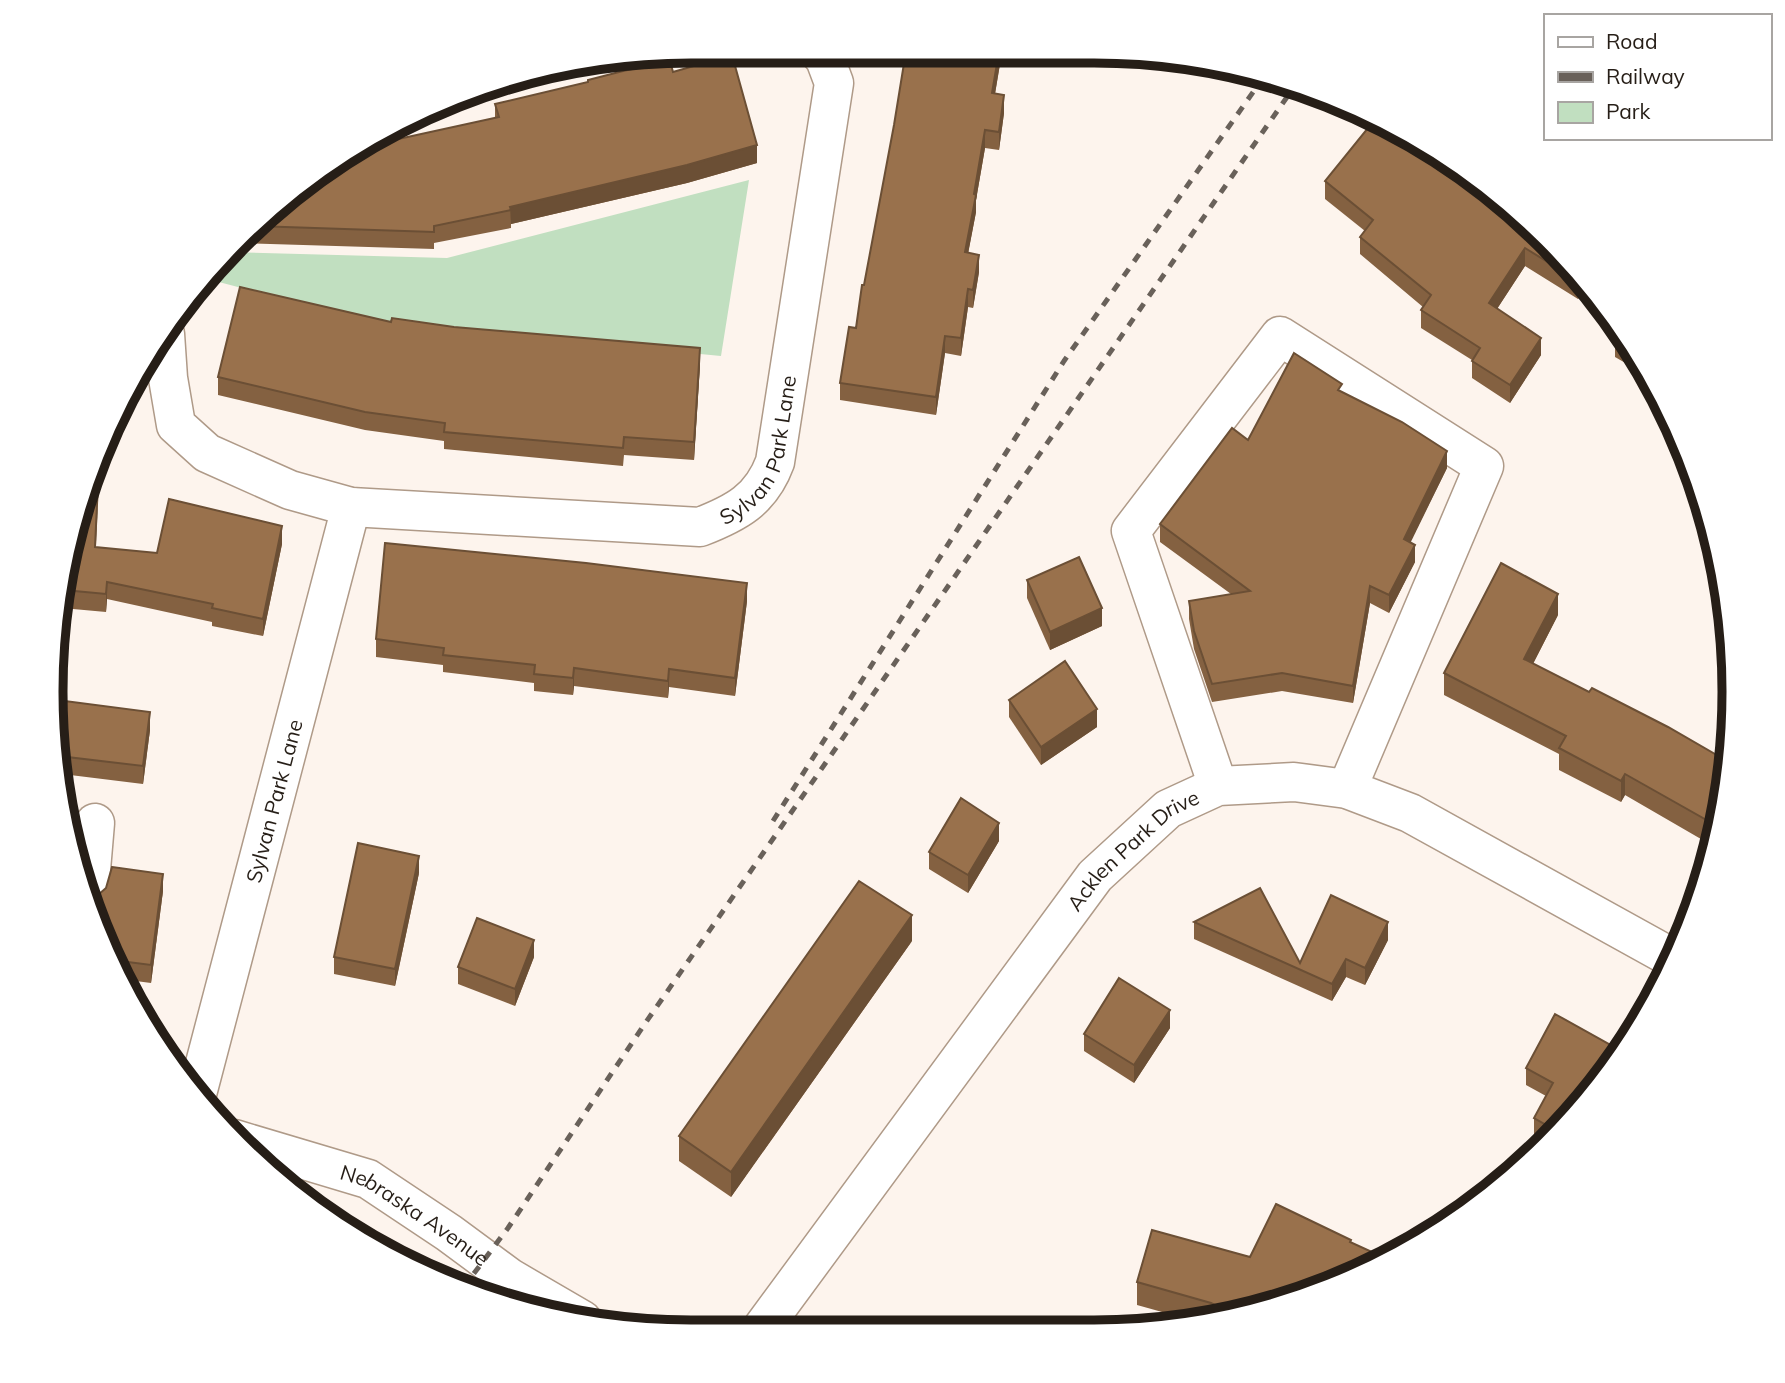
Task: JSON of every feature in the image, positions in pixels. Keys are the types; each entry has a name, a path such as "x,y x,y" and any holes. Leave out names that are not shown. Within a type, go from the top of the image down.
{"street":[{"name":"Sylvan Park Lane","path":"167,346 168,378 176,425 207,453 290,490 351,507 700,527 734,514 757,495 775,462 834,83 826,63"},
{"path":"1218,786 1130,531 1280,336 1484,466 1347,789"},
{"name":"Sylvan Park Lane","path":"200,1083 351,507"},
{"name":"Acklen Park Drive","path":"768,1320 1095,876 1168,809 1218,786 1294,782 1347,789 1410,813 1664,954"},
{"path":"90,876 95,823"},
{"name":"Nebraska Avenue","path":"258,1146 368,1180 449,1233 510,1278 557,1305"}],"green space":[{"path":"749,180 721,356 377,323 216,281 242,252 447,258"}],"building":[{"path":"704,63 734,63 757,145 687,165 510,207 511,210 434,226 434,232 269,226 342,169 388,141 499,117 495,104 623,71 671,64 673,72"},
{"path":"904,63 997,63 992,93 1004,95 999,132 985,130 965,252 979,255 973,290 968,289 961,338 945,336 936,397 840,383 849,327 856,328"},
{"path":"1369,127 1408,147 1476,193 1508,219 1558,268 1525,248 1489,303 1541,338 1510,385 1472,361 1480,348 1421,310 1431,295 1360,237 1373,220 1325,181"},
{"path":"240,287 391,322 392,318 454,327 700,348 694,442 624,437 623,448 444,432 445,423 365,412 218,377"},
{"path":"1294,353 1342,384 1338,390 1402,422 1447,451 1404,539 1415,545 1389,595 1370,586 1353,686 1282,673 1212,684 1194,631 1189,601 1250,591 1160,524 1232,428 1248,440"},
{"path":"98,484 95,547 157,553 169,499 282,526 263,619 212,608 213,604 107,582 106,594 71,591 84,529"},
{"path":"385,543 586,563 747,583 735,678 669,669 668,681 574,668 573,678 534,674 535,665 443,655 444,648 376,639"},
{"path":"1079,557 1102,608 1050,632 1027,580"},
{"path":"1501,563 1558,594 1524,659 1589,692 1592,688 1719,756 1708,821 1625,774 1621,781 1559,748 1566,736 1444,673"},
{"path":"1065,661 1097,709 1041,747 1009,700"},
{"path":"63,701 150,712 143,766 66,757"},
{"path":"961,798 999,823 968,875 929,852"},
{"path":"358,843 419,856 395,969 334,957"},
{"path":"112,867 163,874 151,965 125,962 96,895 106,888"},
{"path":"859,881 912,915 731,1172 679,1136"},
{"path":"1260,888 1300,963 1331,895 1388,922 1365,968 1346,959 1332,984 1194,922"},
{"path":"477,918 534,940 515,989 458,967"},
{"path":"1119,978 1170,1010 1134,1065 1084,1034"},
{"path":"1555,1014 1612,1046 1548,1126 1534,1118 1553,1083 1526,1068"},
{"path":"1276,1204 1375,1253 1296,1287 1219,1307 1137,1282 1152,1230 1250,1257"}],"railway":[{"path":"773,821 1064,361 1258,85"},
{"path":"470,1279 508,1228 644,1025 1289,94"}]}
